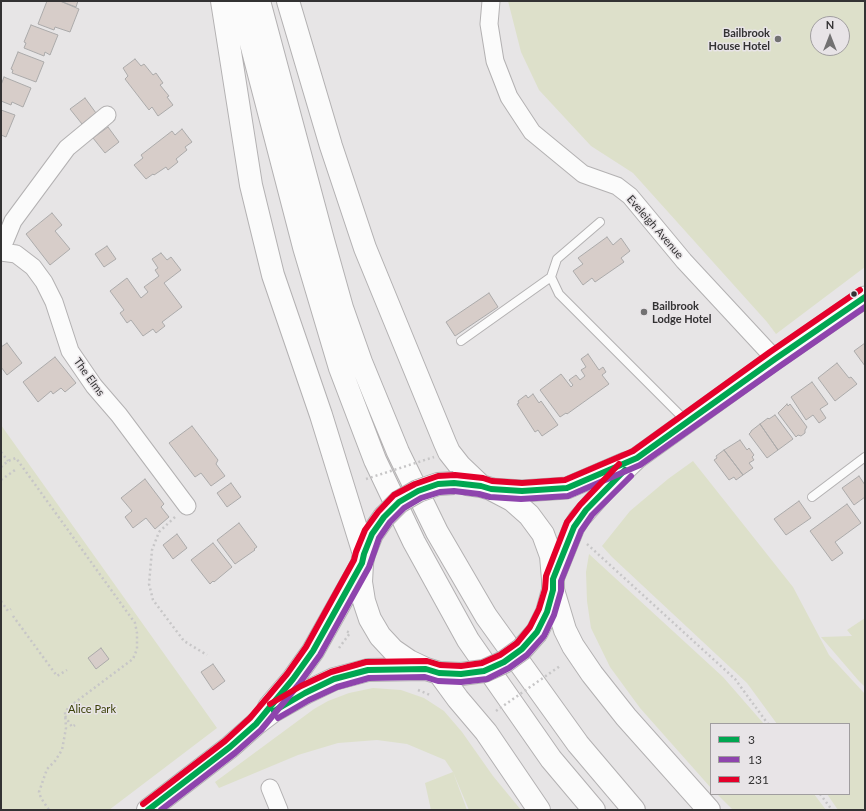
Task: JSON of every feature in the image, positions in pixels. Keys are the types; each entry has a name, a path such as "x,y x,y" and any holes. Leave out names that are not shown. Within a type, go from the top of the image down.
{"highway":[{"path":"222,1 251,185 273,275 345,489 363,559 362,589 370,620 380,636 393,650 409,661 433,671 458,698 488,716 540,810"},
{"path":"240,1 306,255 340,368 375,460 414,542 468,640 552,759 594,810"},
{"path":"259,1 320,233 342,308 361,362 398,452 437,532 486,616 578,744 634,810"},
{"path":"288,1 331,146 365,248 442,454 460,466 486,487 512,500 529,515 543,534 551,556 553,584 565,630 570,641 592,674 626,718 709,810"},
{"path":"256,724 293,679 313,651 363,559 372,534 384,517 399,502 418,491 438,484 454,483 486,487"},
{"path":"148,810 169,801 256,724 273,711 334,679 368,670 433,671 461,674 484,671 504,662 522,649 537,632 547,612 553,584"}],"street":[{"name":"Eveleigh Avenue","path":"491,1 489,24 495,61 509,97 532,132 583,174 617,186 630,196 684,261 775,359"},
{"name":"The Elms","path":"107,115 67,148 13,221 1,251 16,254 32,266 44,282 54,302 70,351 94,386 119,415 187,506"},
{"path":"553,584 574,527 579,519 609,485 637,458 775,359 865,297"},
{"path":"486,487 522,491 567,488 637,458"},
{"path":"270,788 279,810"}],"lane":[{"path":"461,341 551,277 557,259 600,222"},
{"path":"551,277 559,294 688,422"},
{"path":"812,498 865,457"}],"path":[{"path":"1,452 8,461"},
{"path":"345,489 366,479 442,454"},
{"path":"1,467 8,461 16,458 135,623 137,633 137,649 133,659 69,706 65,712 66,728 62,750 55,761 47,769 39,792 49,810"},
{"path":"1,480 15,470"},
{"path":"187,506 159,532 152,550 149,584 153,600 184,641 207,655"},
{"path":"586,544 735,679 767,723"},
{"path":"1,601 8,611 11,609"},
{"path":"14,616 57,676 67,670"},
{"path":"488,716 560,666"},
{"path":"414,689 432,696"},
{"path":"64,715 72,727 75,725"},
{"path":"821,795 832,810"}],"green space":[{"path":"508,1 865,1 865,267 776,334 767,322 633,173 591,146 539,90 521,52"},
{"name":"Alice Park","path":"1,425 217,728 109,810 1,810"},
{"path":"693,461 793,587 829,655 865,694 865,810 838,810 828,795 850,795 850,723 776,723 747,683 602,546 630,511 668,479"},
{"path":"589,554 723,677 763,723 710,723 710,787 640,708 610,667 591,628 587,601 586,572"},
{"path":"865,618 865,687 821,637 852,636 847,630"},
{"path":"373,688 401,690 424,698 444,711 462,732 493,776 521,810 469,810 453,772 445,760 407,744 377,740 338,743 298,755 219,788 215,782 314,709 328,701 349,693"},
{"path":"453,772 467,810 431,810 425,783"},
{"path":"718,795 815,795 826,810 733,810"}],"building":[{"path":"47,1 60,1 79,9 70,32 55,27 54,30 38,24"},
{"path":"60,1 78,1 76,7"},
{"path":"31,25 58,35 50,55 45,52 44,56 24,48 26,43 24,42"},
{"path":"18,52 44,62 36,82 12,73 13,70 11,69"},
{"path":"135,59 141,66 144,64 153,75 156,73 163,83 160,85 169,96 167,97 173,105 158,116 152,107 149,110 125,79 128,76 123,68"},
{"path":"4,77 31,88 23,107 12,102 11,105 1,101 1,85"},
{"path":"85,98 96,113 82,124 70,109"},
{"path":"1,110 15,115 6,137 1,135"},
{"path":"108,127 119,142 105,153 93,138"},
{"path":"182,129 192,142 185,147 187,150 176,159 178,162 168,170 166,167 146,179 134,165 143,158 141,155 172,131 175,135"},
{"path":"52,213 62,225 55,231 70,249 50,265 26,234"},
{"path":"607,237 613,245 621,238 630,251 621,258 624,262 595,282 592,278 583,285 573,271 583,264 578,258"},
{"path":"107,246 116,259 104,267 95,254"},
{"path":"161,253 167,260 171,257 181,270 164,283 182,307 162,322 165,326 156,333 153,329 143,336 131,320 127,323 120,313 124,310 110,291 127,278 141,298 148,292 144,287 159,276 155,270 158,268 152,259"},
{"path":"489,293 498,307 455,336 446,322"},
{"path":"7,343 22,363 7,375 1,367 1,347"},
{"path":"865,343 865,366 854,351"},
{"path":"588,354 599,370 603,367 606,372 602,375 609,384 567,414 566,413 560,417 540,390 561,374 571,387 573,385 569,380 576,375 580,380 585,376 581,370 586,367 581,359"},
{"path":"55,357 76,383 65,392 61,388 53,394 51,391 38,402 23,382"},
{"path":"837,363 849,378 851,377 857,384 835,401 818,378"},
{"path":"812,382 828,404 820,409 826,418 819,423 813,415 806,420 791,397"},
{"path":"533,394 539,403 541,401 558,425 542,436 538,430 535,432 517,404 519,403 518,401 526,395 528,398"},
{"path":"787,404 788,406 790,404 807,427 805,433 801,436 798,435 796,437 778,413"},
{"path":"775,415 793,439 778,450 760,424"},
{"path":"760,424 778,450 767,458 749,434"},
{"path":"192,426 218,460 216,464 225,476 211,486 201,473 195,477 169,443"},
{"path":"740,440 747,450 749,448 754,455 752,457 754,460 749,463 753,468 743,475 724,450"},
{"path":"724,450 743,475 736,480 734,477 729,480 714,460 717,458 716,456"},
{"path":"859,476 865,485 865,497 854,505 842,488"},
{"path":"145,479 164,504 161,507 169,517 155,529 146,518 133,528 125,517 132,511 121,498"},
{"path":"231,483 241,497 227,507 217,493"},
{"path":"799,501 811,518 786,535 774,519"},
{"path":"847,504 861,523 835,542 843,553 832,561 810,531"},
{"path":"239,523 257,547 235,564 217,540"},
{"path":"177,534 187,548 173,559 163,545"},
{"path":"213,543 232,567 210,584 191,560"},
{"path":"101,648 109,659 96,669 88,658"},
{"path":"213,664 225,681 213,690 201,672"}],"transit line":[{"name":"231","path":"143,804 225,741 250,718 287,674 306,647 354,560 365,530 378,512 394,495 415,484 438,476 455,475 483,478 492,481 522,483 565,480 633,451 770,352 860,290"},
{"name":"3","path":"148,810 230,747 256,724 293,679 313,651 362,563 372,534 384,517 399,502 418,491 438,484 454,483 481,486 491,489 522,491 567,488 637,458 775,359 865,297"},
{"name":"13","path":"161,810 235,753 261,730 299,684 320,655 369,567 379,538 390,522 404,508 421,498 440,492 454,491 490,497 521,499 568,496 640,465 865,307"},
{"name":"231","path":"270,704 301,686 331,672 366,662 427,661 440,665 461,666 482,663 500,655 517,643 530,627 539,609 545,589 546,576 567,522 580,505 619,464"},
{"name":"3","path":"274,711 305,693 334,679 368,670 426,669 439,673 461,674 484,671 504,662 522,649 537,632 547,612 553,590 553,579 574,527 586,510 625,470"},
{"name":"13","path":"278,718 309,700 337,687 369,678 425,677 438,681 461,682 487,679 509,668 527,655 544,636 554,615 561,591 561,581 581,531 592,515 631,476"}],"place":[{"name":"Bailbrook House Hotel","path":"778,39"},
{"name":"Bailbrook Lodge Hotel","path":"644,312"}]}
